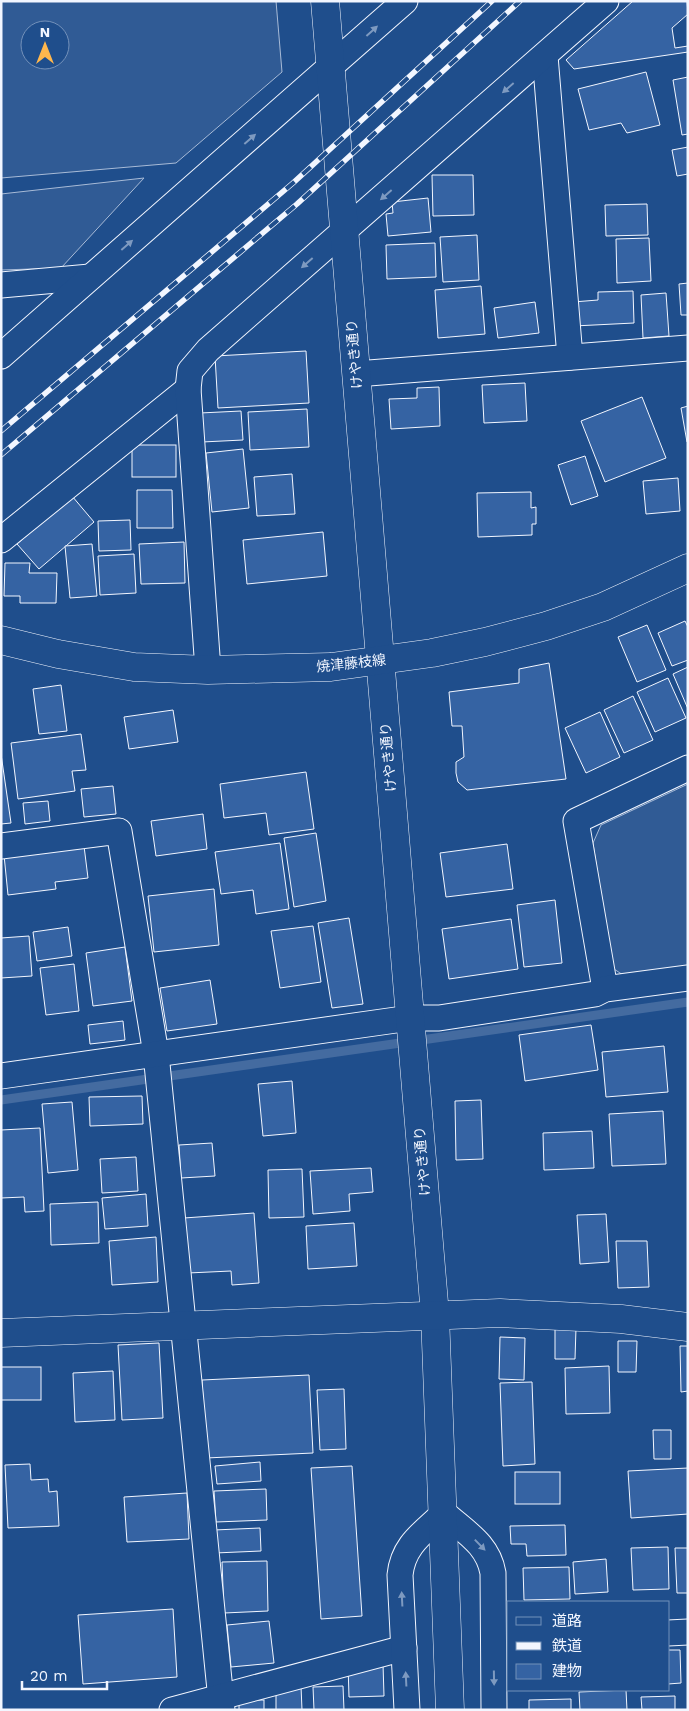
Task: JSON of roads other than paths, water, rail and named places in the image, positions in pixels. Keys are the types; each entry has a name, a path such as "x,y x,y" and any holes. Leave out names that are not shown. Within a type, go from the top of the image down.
{"street":[{"name":"けやき通り","path":"325,1 435,1315 450,1710"},
{"path":"1,356 406,1"},
{"path":"208,670 188,389 190,372 208,350 606,1"},
{"path":"545,56 570,357"},
{"path":"1,285 90,277"},
{"path":"356,374 688,348"},
{"path":"1,540 188,389"},
{"name":"焼津藤枝線","path":"1,640 58,654 134,667 208,670 331,667 379,661 485,642 546,626 603,607 688,568"},
{"path":"605,989 576,821 688,768"},
{"path":"1,846 119,831 157,1068 221,1704"},
{"path":"1,1076 157,1068 410,1018 449,1016 595,994 605,989 688,978"},
{"path":"1,1333 500,1313 561,1315 688,1327"},
{"path":"407,1710 400,1575 402,1560 414,1541 444,1514 485,1550 491,1561 500,1645 494,1710"},
{"path":"669,1633 688,1632"},
{"path":"172,1710 221,1704 404,1648"}],"waterway":[{"path":"1,1100 688,1002"}],"railway":[{"path":"1,431 293,183 492,1"},
{"path":"1,455 297,204 520,1"}]}
